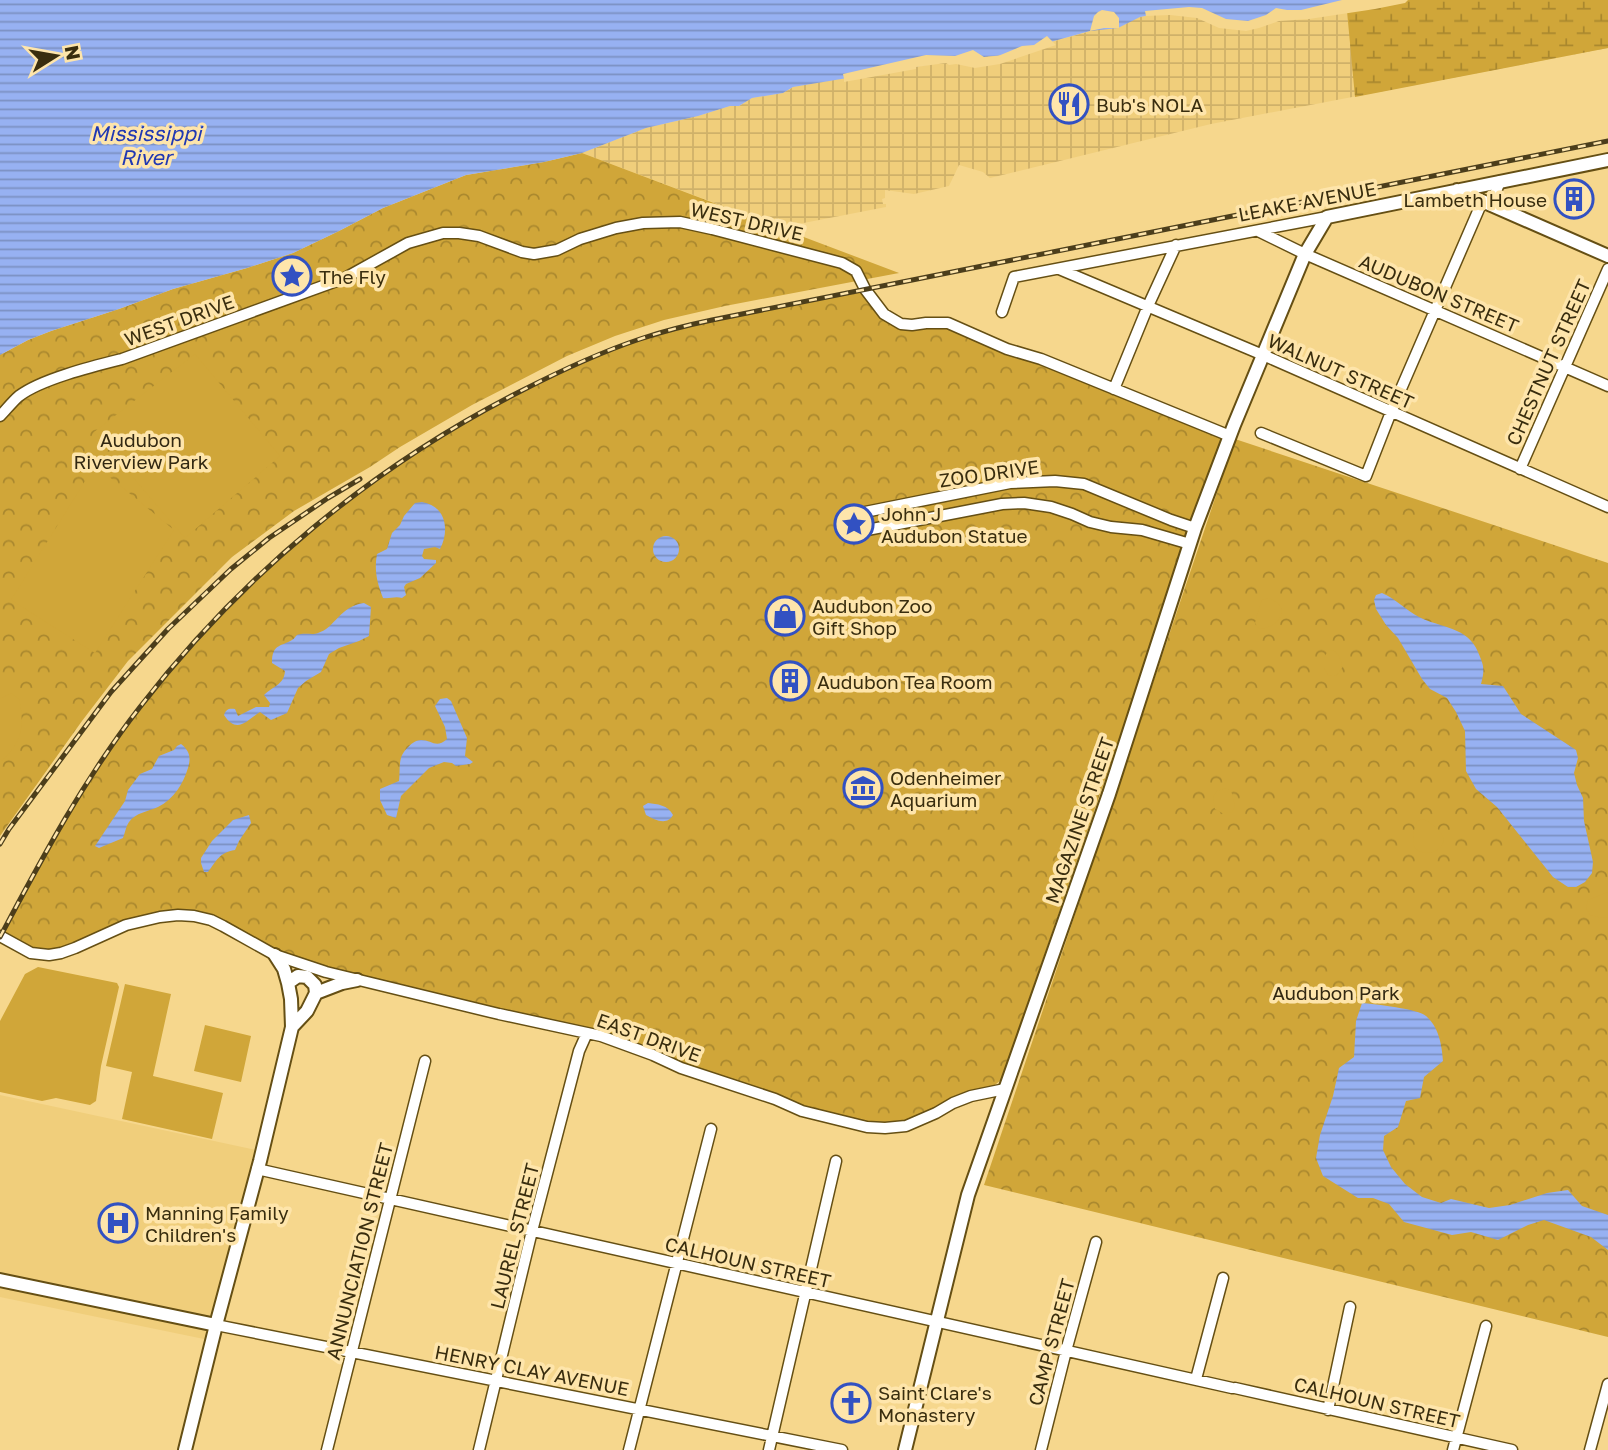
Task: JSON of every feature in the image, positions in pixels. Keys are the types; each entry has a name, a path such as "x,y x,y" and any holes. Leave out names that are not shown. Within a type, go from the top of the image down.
{"street":[{"name":"LEAKE AVENUE","path":"1002,312 1014,277 1608,160"},
{"path":"1261,433 1366,476 1436,310 1486,204 1500,181"},
{"path":"1457,190 1608,256"},
{"name":"MAGAZINE STREET","path":"905,1450 968,1195 1109,794 1195,528 1305,254 1327,216"},
{"name":"WEST DRIVE","path":"0,416 20,396 39,385 122,359 345,278 408,243 443,233 479,236 534,254 557,250 580,239 616,228 680,222 842,263 856,271 865,289 884,314 901,324 912,326 948,323 1007,349 1041,359 1230,436"},
{"name":"AUDUBON STREET","path":"1258,231 1608,386"},
{"path":"1114,389 1176,245"},
{"name":"WALNUT STREET","path":"1059,269 1263,355 1608,507"},
{"name":"CHESTNUT STREET","path":"1520,469 1608,269"},
{"name":"ZOO DRIVE","path":"865,512 1010,483 1055,481 1084,484 1195,528"},
{"name":"ZOO DRIVE","path":"867,530 1002,504 1024,503 1052,508 1090,522 1142,530 1190,544"},
{"name":"EAST DRIVE","path":"0,937 31,953 49,955 75,948 127,925 160,917 178,915 211,920 243,935 275,955 326,972 601,1036 802,1111 867,1127 906,1126 971,1096 1005,1089"},
{"path":"186,1450 292,1027 288,983 275,955"},
{"path":"288,983 298,976 307,977 315,985 316,993 307,1011 292,1027"},
{"path":"316,993 357,980"},
{"name":"LAUREL STREET","path":"480,1450 532,1231 579,1051 587,1033"},
{"name":"ANNUNCIATION STREET","path":"327,1450 425,1061"},
{"path":"629,1450 711,1129"},
{"path":"769,1450 836,1160"},
{"name":"CALHOUN STREET","path":"257,1169 1512,1450"},
{"name":"CAMP STREET","path":"1041,1450 1097,1242"},
{"path":"1196,1379 1223,1278"},
{"path":"0,1280 216,1325"},
{"path":"1328,1410 1350,1307"},
{"name":"HENRY CLAY AVENUE","path":"216,1325 842,1450"},
{"path":"1453,1450 1486,1326"},
{"path":"1591,1450 1608,1384"}],"shaded area":[{"path":"1608,0 1608,48 1211,124 990,178 983,172 959,165 949,186 914,194 885,190 885,198 882,199 886,207 781,228 582,153 646,128 739,106 752,98 783,93 793,87 1055,41 1170,11 1280,18 1347,11"},
{"name":"Manning Family Children's","path":"0,1095 256,1150 204,1339 0,1297"}],"green space":[{"path":"1404,0 1608,0 1608,48 1355,97 1347,11"},
{"name":"Audubon Riverview Park","path":"582,153 899,273 725,306 664,320 615,336 567,356 472,405 294,511 232,557 128,661 0,836 0,355 51,331 173,289 293,253 383,208 466,175"},
{"path":"865,289 901,324 948,323 1041,359 1223,439 1001,1080 986,1092 906,1126 838,1121 587,1033 309,966 194,916 160,917 61,953 31,953 0,937 82,792 118,736 154,689 204,631 240,595 315,525 364,487 478,413 519,391 602,354 695,323"},
{"path":"195,354 280,456 185,538 94,432"},
{"name":"Audubon Park","path":"1235,439 1608,563 1608,1337 984,1185"},
{"path":"95,465 174,530 95,653 11,600"},
{"path":"1269,598 1277,602 1282,612 1272,625 1259,629 1255,623 1260,605 1262,600"},
{"path":"1329,650 1337,653 1341,662 1342,668 1336,676 1328,675 1324,668 1324,657"},
{"path":"11,693 19,699 22,718 20,734 13,748 0,762 0,699"},
{"path":"1225,788 1231,790 1235,806 1232,812 1222,813 1215,809 1213,797 1217,791"},
{"path":"1423,819 1433,825 1443,837 1441,846 1433,852 1422,852 1414,846 1415,826"},
{"path":"1608,892 1608,917 1590,915 1586,908 1588,900"},
{"path":"38,967 117,983 119,987 96,1101 90,1105 56,1098 42,1101 0,1092 0,1021 25,974"},
{"path":"125,984 171,994 153,1076 223,1093 212,1139 122,1119 132,1072 106,1066"},
{"path":"205,1025 251,1036 241,1082 194,1071"}],"water":[{"name":"Mississippi River","path":"0,0 1404,0 1280,18 1247,29 1170,11 1140,17 1118,28 1090,31 1054,41 1024,53 956,60 793,87 783,93 752,98 739,106 646,128 582,153 466,175 383,208 293,253 173,289 51,331 0,355"},
{"path":"422,502 436,508 444,520 445,534 440,549 424,549 422,556 424,559 436,560 436,563 420,578 406,584 406,595 402,598 383,598 377,576 377,554 387,549 392,533 415,503"},
{"path":"666,536 675,540 679,549 675,558 666,562 657,558 653,549 657,540"},
{"path":"1382,593 1419,617 1453,629 1468,638 1483,664 1481,684 1503,686 1521,714 1576,750 1578,758 1574,773 1583,798 1584,821 1593,862 1592,873 1585,882 1576,887 1568,887 1553,877 1497,807 1476,789 1466,771 1465,731 1456,712 1447,698 1430,689 1422,679 1398,638 1376,609 1374,600 1376,595"},
{"path":"364,603 371,607 369,636 329,654 321,672 298,688 287,713 271,720 260,712 238,725 229,721 224,715 229,709 235,709 238,716 256,707 269,707 270,703 264,695 280,682 285,671 272,663 275,649 297,635 316,634 324,630 343,612"},
{"path":"447,698 451,701 467,738 465,756 473,762 456,766 444,762 429,768 401,796 396,818 387,815 380,800 380,789 399,781 400,761 406,749 418,740 437,744 447,739 445,727 435,706 440,699"},
{"path":"181,744 188,752 189,764 173,795 164,804 132,819 123,838 99,848 95,846 140,774 152,769 159,756"},
{"path":"648,803 665,807 673,815 664,821 653,819 646,815 643,806"},
{"path":"249,815 251,823 235,850 222,855 208,872 204,872 201,858 212,841 233,820"},
{"path":"1362,1003 1422,1013 1434,1026 1441,1043 1443,1061 1424,1077 1420,1098 1406,1101 1398,1127 1384,1136 1383,1150 1391,1167 1405,1184 1422,1197 1441,1203 1451,1199 1489,1208 1568,1190 1582,1206 1608,1215 1608,1250 1591,1237 1544,1220 1498,1240 1471,1232 1452,1235 1404,1222 1389,1204 1373,1198 1358,1198 1323,1176 1316,1158 1320,1135 1339,1068 1354,1057 1356,1021"}],"pier":[{"path":"1342,0 1408,0 1405,3 1375,9 1279,21 1246,31 1219,28 1197,18 1146,16 1145,11 1202,8 1226,19 1248,21 1266,15 1276,8 1301,10"},
{"path":"1102,10 1114,12 1119,18 1119,28 1090,31 1094,16"},
{"path":"1047,36 1056,45 1000,64 975,68 946,63 844,82 843,74 926,55 955,56 973,50 984,57 998,56 1022,46 1034,45"}],"railway":[{"path":"0,937 48,848 100,762 140,707 221,613 312,528 412,454 465,422 578,363 624,344 694,324 1608,141"},
{"path":"0,844 111,692 168,629 231,569 269,538 360,479"}],"place":[{"name":"Bub's NOLA","path":"1069,104"},
{"name":"Lambeth House","path":"1574,199"},
{"name":"The Fly","path":"292,276"},
{"name":"John J Audubon Statue","path":"854,524"},
{"name":"Audubon Zoo Gift Shop","path":"785,616"},
{"name":"Audubon Tea Room","path":"790,681"},
{"name":"Odenheimer Aquarium","path":"863,788"},
{"name":"Manning Family Children's","path":"118,1223"},
{"name":"Saint Clare's Monastery","path":"851,1403"}]}
